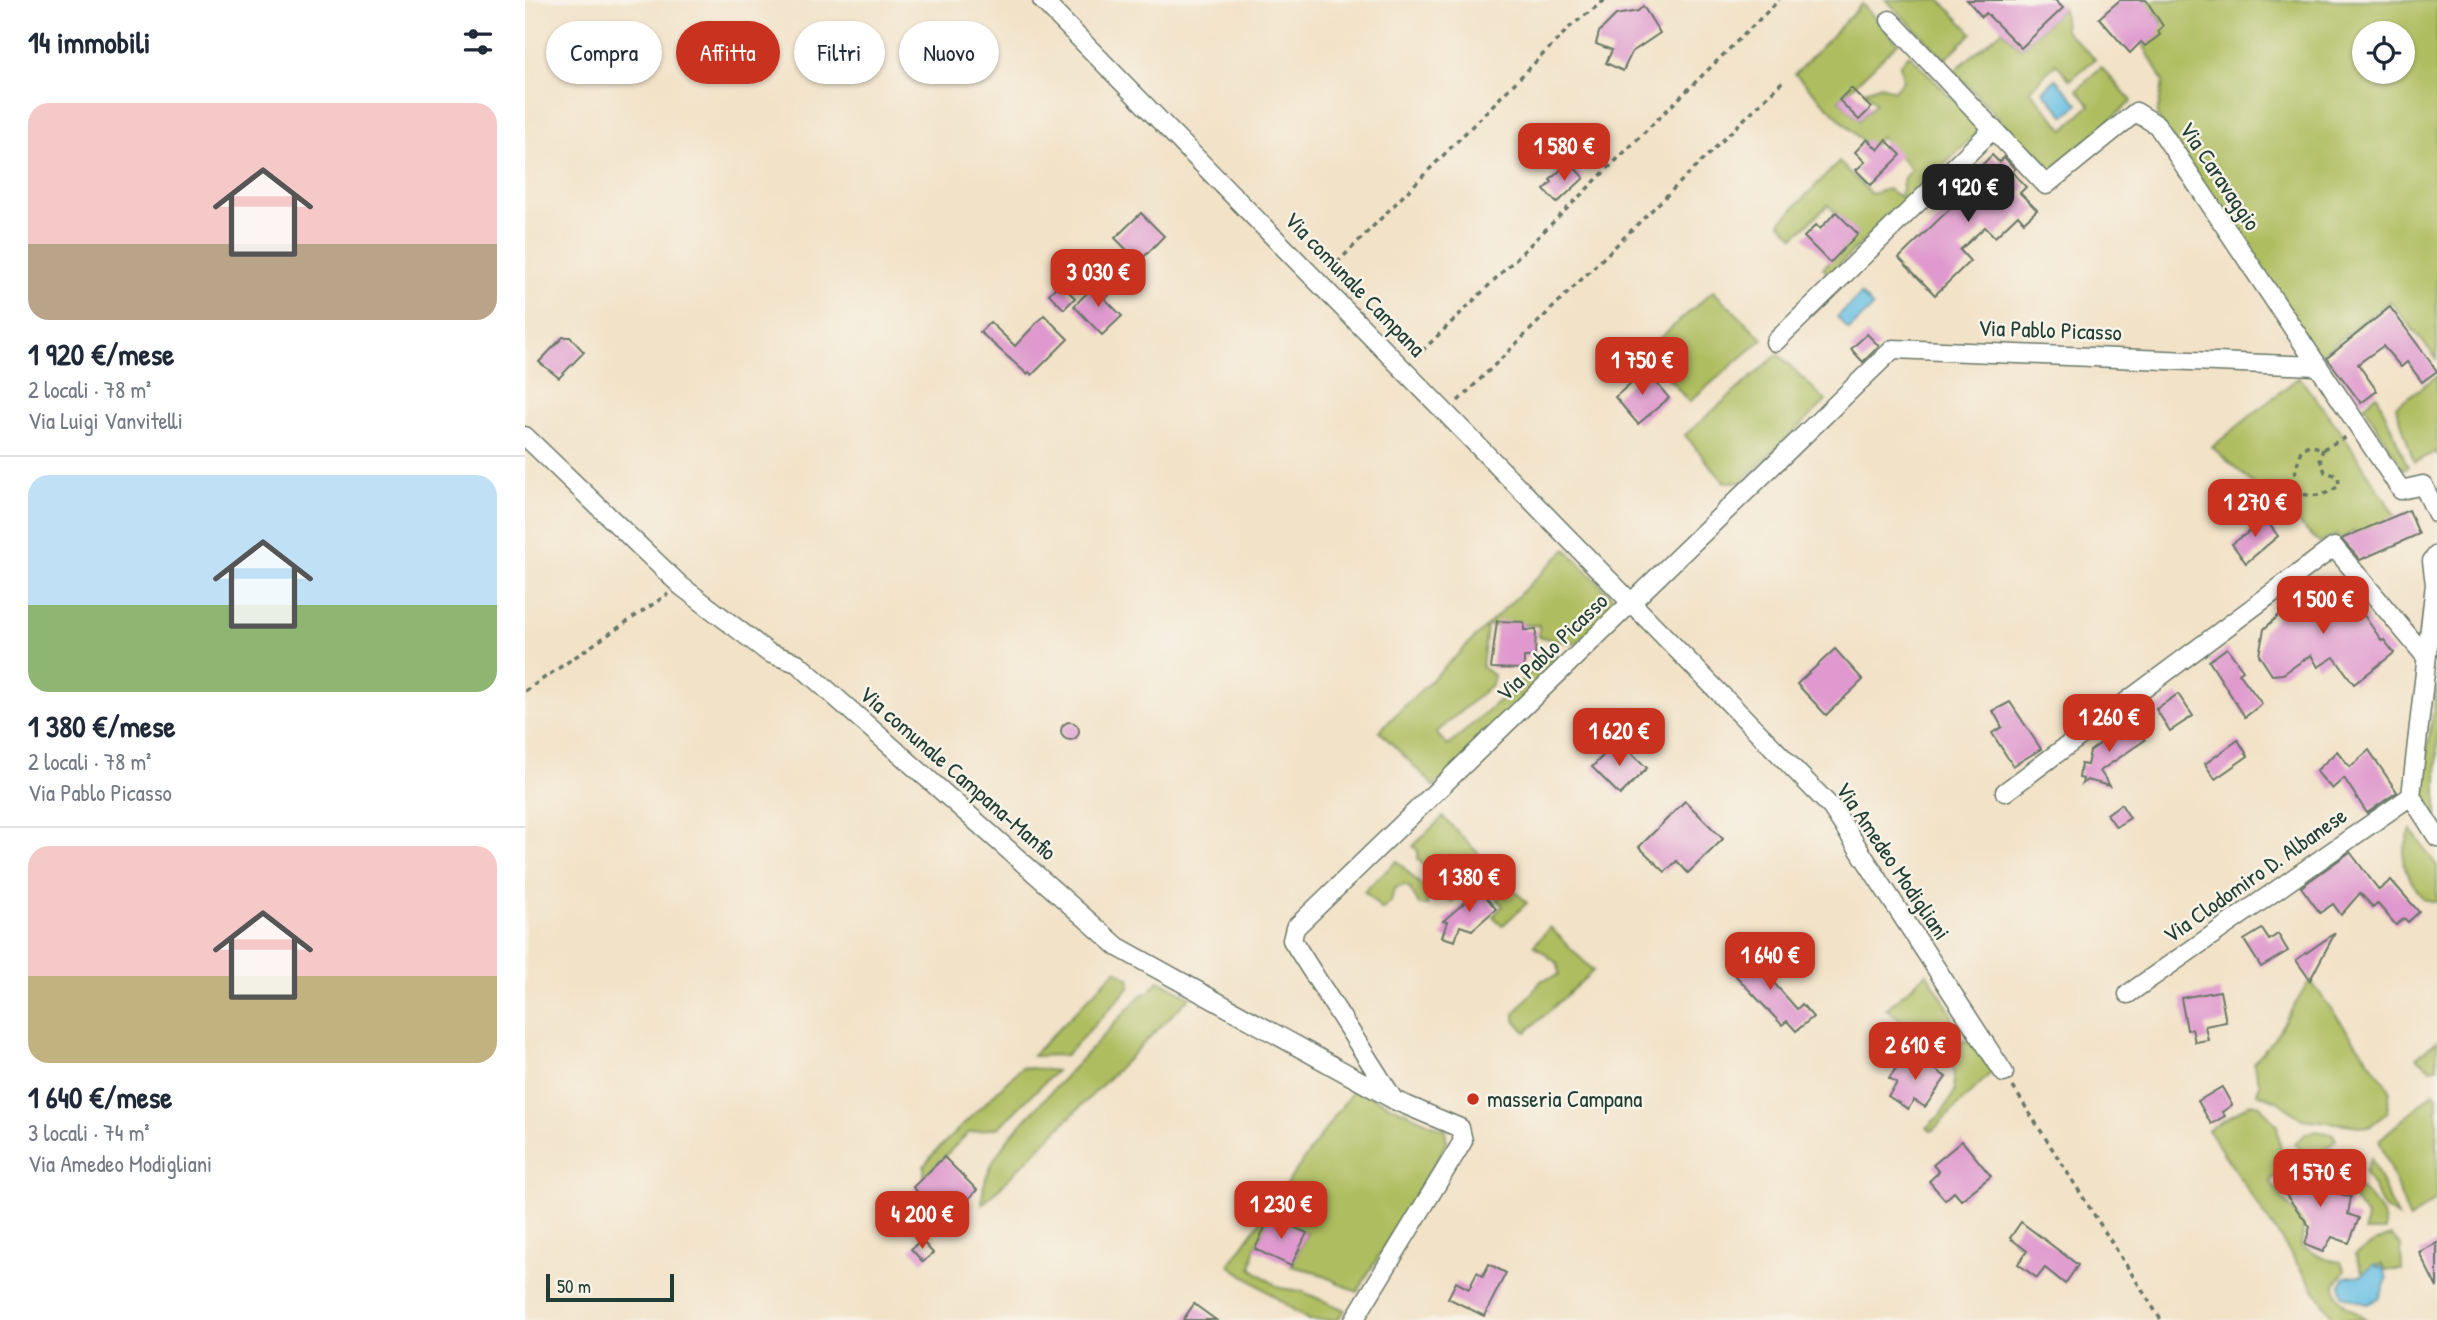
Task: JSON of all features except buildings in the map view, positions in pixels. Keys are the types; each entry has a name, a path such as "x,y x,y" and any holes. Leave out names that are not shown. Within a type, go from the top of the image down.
{"street":[{"name":"Via comunale Campana","path":"1042,0 1633,603"},
{"name":"Via Caravaggio","path":"1889,20 2046,185 2136,112 2157,125 2401,490 2423,485 2437,514"},
{"path":"1775,342 1993,129"},
{"name":"Via Pablo Picasso","path":"1394,1100 1291,940 1295,928 1893,349 2317,366"},
{"name":"Via comunale Campana-Manfio","path":"525,436 681,586 769,653 797,663 1118,947 1394,1100"},
{"path":"2005,792 2334,547 2426,657"},
{"path":"2437,555 2433,561 2435,584 2411,796 2437,837"},
{"name":"Via Amedeo Modigliani","path":"1633,603 1832,807 2004,1073"},
{"name":"Via Clodomiro D. Albanese","path":"2128,994 2411,796"},
{"path":"1354,1320 1463,1142 1460,1128 1394,1100"}],"path":[{"path":"1318,281 1571,26 1605,0"},
{"path":"1404,369 1779,0"},
{"path":"1446,412 1785,79"},
{"path":"2323,449 2320,459 2325,472 2338,476 2339,485 2331,493 2307,496 2297,492 2295,469 2301,449 2309,445 2323,449 2359,430"},
{"path":"525,691 681,586"},
{"path":"2004,1073 2161,1320"}],"green space":[{"path":"1886,0 1940,0 1972,33 1945,59"},
{"path":"2143,0 2437,0 2437,359 2390,301 2317,357 2157,116 2163,82 2141,40 2162,22"},
{"path":"1862,4 1898,43 1839,100 1859,120 1876,103 1865,91 1881,85 1893,91 1903,81 1900,65 1909,54 1982,129 1829,274 1823,268 1857,234 1828,205 1794,237 1780,222 1839,162 1871,194 1888,189 1900,197 1904,178 1911,169 1881,137 1870,149 1795,74"},
{"path":"2063,8 2065,30 2095,59 2070,80 2056,63 2030,90 2064,130 2090,105 2077,90 2101,67 2132,101 2050,172 1954,71 2002,30 2021,48"},
{"path":"1713,291 1763,339 1689,402 1645,351"},
{"path":"1778,354 1826,401 1741,482 1724,482 1685,435"},
{"path":"2437,376 2437,455 2435,452 2414,462 2396,406"},
{"path":"2299,377 2342,433 2396,517 2355,535 2354,532 2340,539 2336,535 2320,543 2212,447"},
{"path":"2377,395 2408,467 2403,469 2364,406"},
{"path":"1566,549 1618,603 1576,644 1539,637 1539,625 1487,626 1482,667 1494,676 1492,684 1436,733 1448,746 1532,671 1553,657 1565,657 1435,787 1379,731"},
{"path":"2437,687 2437,820 2420,796"},
{"path":"1443,817 1527,903 1502,926 1493,916 1503,906 1478,877 1451,902 1447,892 1418,859 1418,851 1413,846"},
{"path":"2411,830 2437,866 2437,902 2423,899 2404,866 2404,851"},
{"path":"1397,861 1428,892 1427,906 1419,905 1409,887 1403,885 1394,889 1391,902 1382,910 1364,891"},
{"path":"1550,927 1593,971 1526,1032 1515,1020 1515,1013 1542,980 1559,975 1558,964 1534,945"},
{"path":"1116,970 1130,979 1129,988 1066,1055 1032,1056"},
{"path":"1927,973 1952,1014 1953,1022 1941,1027 1947,1033 1929,1038 1914,1032 1886,1009"},
{"path":"1159,980 1190,997 982,1205 984,1185 990,1168 1010,1136 1141,995 1149,992"},
{"path":"2310,980 2390,1089 2387,1113 2369,1127 2302,1119 2277,1101 2257,1093 2260,1084 2253,1063 2273,1040"},
{"path":"1965,1040 1974,1046 1992,1072 1932,1131 1927,1127 1941,1114 1955,1091 1951,1050"},
{"path":"2437,1041 2437,1067 2431,1069 2417,1057"},
{"path":"1022,1067 1056,1071 999,1127 968,1133 924,1177 924,1166 933,1154"},
{"path":"1354,1089 1445,1130 1447,1143 1357,1292 1316,1272 1291,1266 1307,1233 1270,1217 1255,1249 1251,1268 1280,1288 1301,1291 1345,1310 1337,1320 1308,1320 1229,1265"},
{"path":"2434,1092 2437,1096 2437,1198 2410,1220 2379,1140"},
{"path":"2251,1103 2260,1105 2277,1126 2284,1169 2270,1181 2304,1226 2301,1246 2325,1259 2341,1262 2345,1271 2335,1284 2338,1297 2367,1320 2334,1319 2208,1130"},
{"path":"2314,1131 2333,1134 2336,1140 2319,1155 2334,1174 2325,1181 2295,1143 2305,1134"},
{"path":"2371,1158 2397,1217 2384,1208 2365,1172"},
{"path":"2350,1181 2368,1196 2379,1210 2385,1231 2365,1231 2367,1216 2342,1185"},
{"path":"2391,1236 2401,1246 2402,1270 2387,1270 2381,1264 2363,1273 2355,1255 2377,1241"}],"water":[{"path":"2056,79 2078,104 2065,116 2043,91"},
{"path":"1861,294 1873,307 1849,330 1837,317"},
{"path":"2374,1265 2384,1269 2387,1279 2379,1299 2367,1304 2343,1296 2340,1285 2345,1277 2362,1275"}],"place":[{"name":"masseria Campana","path":"1473,1099"}]}
